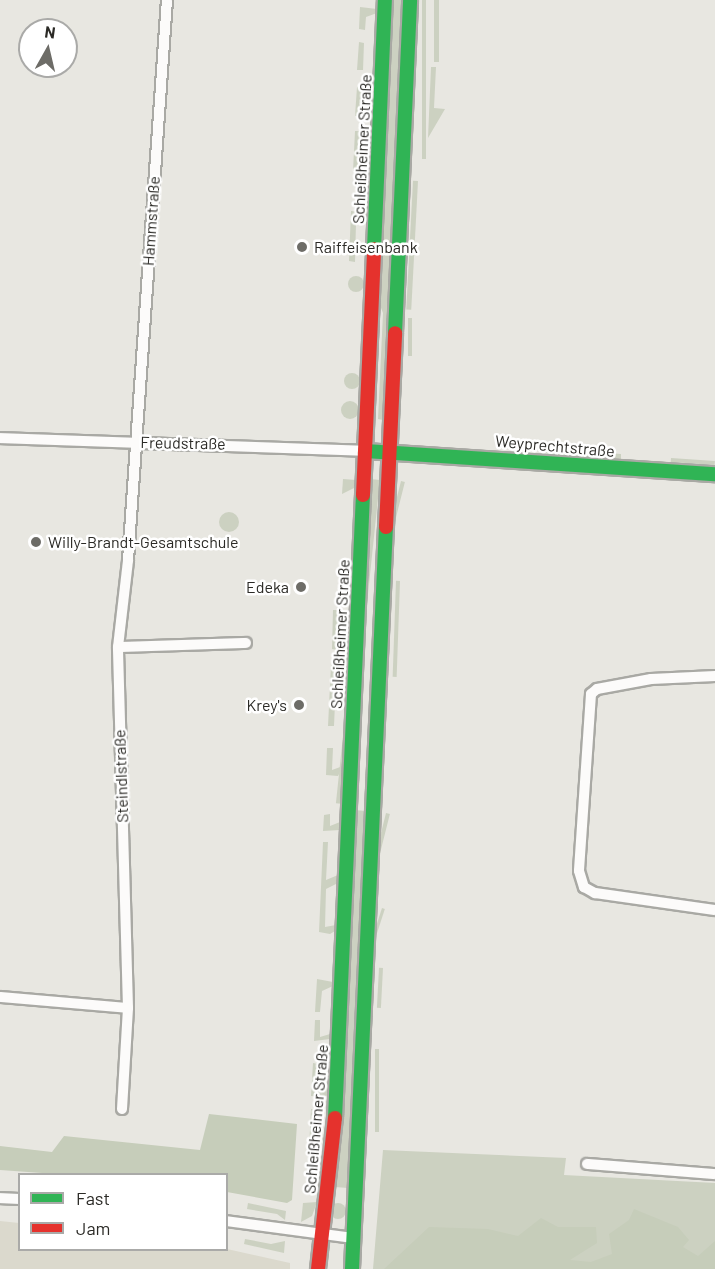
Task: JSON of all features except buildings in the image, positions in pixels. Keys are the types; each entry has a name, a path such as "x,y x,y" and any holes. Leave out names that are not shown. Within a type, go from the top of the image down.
{"main road":[{"name":"Schleißheimer Straße","path":"318,1269 320,1236 334,1137 385,0"},
{"path":"352,1269 392,452 410,0"},
{"name":"Weyprechtstraße","path":"365,451 715,474"}],"street":[{"name":"Hammstraße","path":"135,442 167,0"},
{"name":"Freudstraße","path":"0,438 365,451"},
{"name":"Steindlstraße","path":"122,1110 128,1008 118,647 135,442"},
{"path":"118,647 246,644"},
{"path":"715,676 651,679 597,688 591,694 579,871 584,887 595,893 715,909"},
{"path":"0,997 128,1008"},
{"path":"587,1164 715,1174"},
{"path":"0,1198 18,1199"},
{"path":"228,1221 320,1236 354,1238"}],"shaded area":[{"path":"0,1221 18,1223 18,1251 228,1249 290,1263 290,1269 0,1269"}],"green space":[{"path":"392,0 401,0 383,420 378,419 383,313 378,300"},
{"path":"422,0 426,0 426,159 422,159"},
{"path":"434,0 439,0 439,62 434,62"},
{"path":"360,7 377,9 377,13 366,17 365,30 359,29"},
{"path":"359,42 364,43 363,70 357,70"},
{"path":"431,67 436,67 434,108 445,109 428,138"},
{"path":"365,81 373,84 373,88 362,92 361,116 355,116 357,87"},
{"path":"355,131 360,131 360,147 371,144 371,149 359,153 359,171 353,171"},
{"path":"413,181 418,181 411,310 406,310"},
{"path":"351,211 368,213 356,223 355,262 349,261"},
{"path":"356,276 362,278 364,284 362,290 356,292 350,290 348,284 350,278"},
{"path":"408,318 412,318 412,356 408,356"},
{"path":"352,373 358,375 360,381 358,387 352,389 346,387 344,381 346,375"},
{"path":"350,401 356,404 359,410 356,416 350,419 344,416 341,410 344,404"},
{"path":"540,449 621,454 621,459 540,453"},
{"path":"671,458 715,461 715,465 671,462"},
{"path":"343,479 356,480 356,487 342,494"},
{"path":"370,479 380,480 346,804 336,803"},
{"path":"401,481 405,482 384,566 380,565"},
{"path":"229,512 236,515 239,522 236,529 229,532 222,529 219,522 222,515"},
{"path":"396,581 400,581 397,677 393,677"},
{"path":"333,610 339,610 337,645 349,640 348,648 343,651 332,649"},
{"path":"331,665 336,665 335,697 346,692 346,698 335,703 334,726 328,726"},
{"path":"327,748 333,748 332,770 343,766 338,776 326,775"},
{"path":"355,810 365,811 348,1188 335,1187"},
{"path":"386,813 390,814 374,879 370,878"},
{"path":"330,814 330,826 340,822 340,830 323,831 324,815"},
{"path":"323,842 328,842 326,880 338,875 338,883 326,889 325,927 336,925 335,931 330,934 319,932"},
{"path":"382,908 385,909 369,956 367,956"},
{"path":"379,968 383,968 381,1008 377,1008"},
{"path":"317,979 333,982 333,986 322,991 320,1012 315,1012"},
{"path":"315,1020 320,1020 320,1037 330,1034 330,1039 314,1041"},
{"path":"375,1049 379,1049 379,1132 375,1132"},
{"path":"313,1063 318,1064 317,1091 328,1087 328,1095 324,1097 311,1096"},
{"path":"311,1109 317,1109 315,1136 326,1134 319,1149 309,1148"},
{"path":"209,1114 297,1124 292,1200 287,1203 228,1192 228,1173 42,1173 0,1170 0,1146 52,1152 64,1136 200,1150"},
{"path":"383,1150 566,1158 564,1175 715,1183 715,1269 373,1269"},
{"path":"317,1202 312,1216 301,1222 303,1203"},
{"path":"248,1203 286,1211 285,1220 277,1214 247,1209"},
{"path":"338,1203 344,1205 346,1211 344,1217 338,1219 332,1217 330,1211 332,1205"},
{"path":"634,1209 678,1227 689,1240 683,1247 698,1256 715,1241 715,1269 384,1269 429,1227 488,1229 518,1236 541,1218 558,1227 596,1227 597,1243 570,1260 591,1262 612,1254 609,1234 629,1220"},
{"path":"245,1239 271,1244 285,1241 284,1253 244,1244"}],"traffic: fast":[{"path":"374,249 385,0"},
{"path":"395,333 410,0"},
{"path":"365,451 715,474"},
{"path":"335,1118 363,495"},
{"path":"352,1269 386,527"}],"traffic: jam":[{"path":"363,495 374,249"},
{"path":"386,527 395,333"},
{"path":"318,1269 335,1118"}],"place":[{"name":"Raiffeisenbank","path":"302,247"},
{"name":"Willy-Brandt-Gesamtschule","path":"36,542"},
{"name":"Edeka","path":"301,587"},
{"name":"Krey's","path":"299,705"}]}
